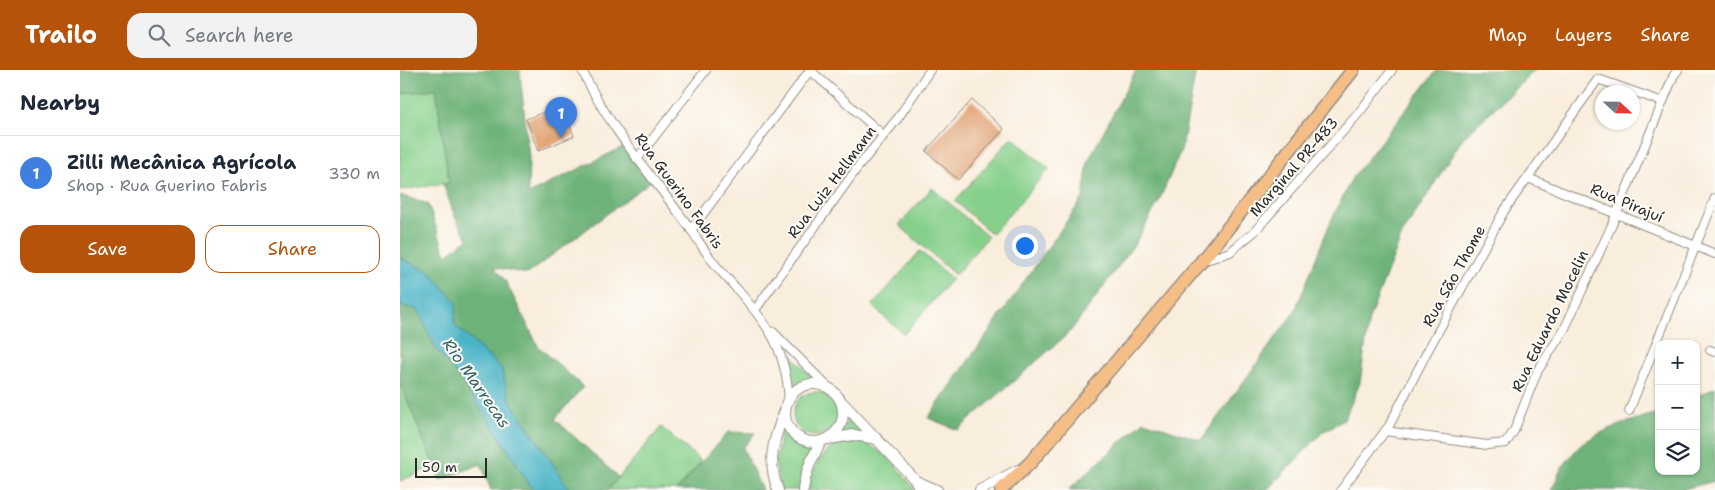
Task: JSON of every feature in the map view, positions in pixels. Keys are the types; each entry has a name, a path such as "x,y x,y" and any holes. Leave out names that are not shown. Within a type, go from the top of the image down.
{"highway":[{"path":"1000,490 1030,463 1201,262 1353,70"},
{"path":"1015,490 1030,463"}],"street":[{"name":"Rua Guerino Fabris","path":"582,70 600,103 637,159 692,230 712,261 763,321"},
{"path":"637,159 706,70"},
{"path":"692,230 810,70 883,135"},
{"name":"Rua Luiz Hellmann","path":"755,310 858,167 898,118 930,70"},
{"name":"Marginal PR-483","path":"1201,262 1230,252 1254,232 1358,114 1392,70"},
{"name":"Rua Eduardo Mocelin","path":"1385,431 1487,445 1506,443 1514,431 1537,372 1565,328 1617,214 1662,102 1678,70"},
{"name":"Rua São Thome","path":"1341,490 1385,431 1504,212 1598,79 1662,102"},
{"name":"Rua Pirajuí","path":"1528,178 1715,254"},
{"path":"1629,410 1715,198"},
{"path":"763,321 833,390 918,485 937,490"},
{"path":"763,321 778,345 784,362 789,399"},
{"path":"778,490 771,468 772,449 789,399 793,393 805,385 820,384 827,386"},
{"path":"803,490 805,475 811,459 825,440 839,430 844,416 842,402"},
{"path":"785,410 787,424 795,435 807,442 854,435 877,438"},
{"path":"980,490 1030,463"}],"green space":[{"path":"400,70 521,70 529,158 528,194 627,145 651,181 527,274 494,267 505,280 538,346 583,387 555,419 618,477 608,490 570,490 510,400 501,368 454,324 431,273 400,258 400,195 428,204 446,255 468,239 455,217 443,184 449,183 436,89 400,94"},
{"path":"1136,70 1196,70 1182,148 1159,201 1134,245 1070,332 958,430 928,418 1083,198 1088,161"},
{"path":"1437,70 1535,70 1463,138 1402,235 1369,319 1360,383 1344,420 1324,431 1267,490 1068,490 1144,421 1201,440 1295,311 1330,223 1352,178"},
{"path":"436,88 449,183 400,190 400,94"},
{"path":"1012,137 1049,169 992,234 955,201"},
{"path":"932,188 988,237 955,275 899,225"},
{"path":"920,251 952,279 904,334 872,306"},
{"path":"400,305 418,310 435,347 463,383 496,431 533,490 491,490 481,464 440,480 400,383"},
{"path":"782,345 815,380 803,382 793,389"},
{"path":"400,383 435,466 400,481"},
{"path":"1715,387 1715,481 1680,490 1551,490 1561,469 1582,444 1614,427 1655,414 1655,475 1700,475 1700,395"},
{"path":"819,392 831,398 836,405 836,423 831,430 824,435 811,436 803,433 796,426 793,410 796,402 803,395"},
{"path":"847,413 870,434 840,434 846,424"},
{"path":"783,423 791,438 795,441 805,445 816,446 799,490 781,490 775,463"},
{"path":"661,427 701,461 677,490 608,490"},
{"path":"728,432 755,433 743,448 762,490 677,490"},
{"path":"853,441 863,443 881,452 896,466 915,490 808,490 813,472 822,457 835,446"}],"water":[{"name":"Rio Marrecas","path":"400,258 431,273 457,303 454,324 501,368 510,400 570,490 533,490 496,431 463,383 435,347 418,310 400,305"}],"building":[{"path":"972,100 1004,129 958,180 926,151"},
{"path":"562,105 574,136 538,151 526,119"}],"place":[{"name":"Zilli Mecânica Agrícola","path":"561,138"}]}
